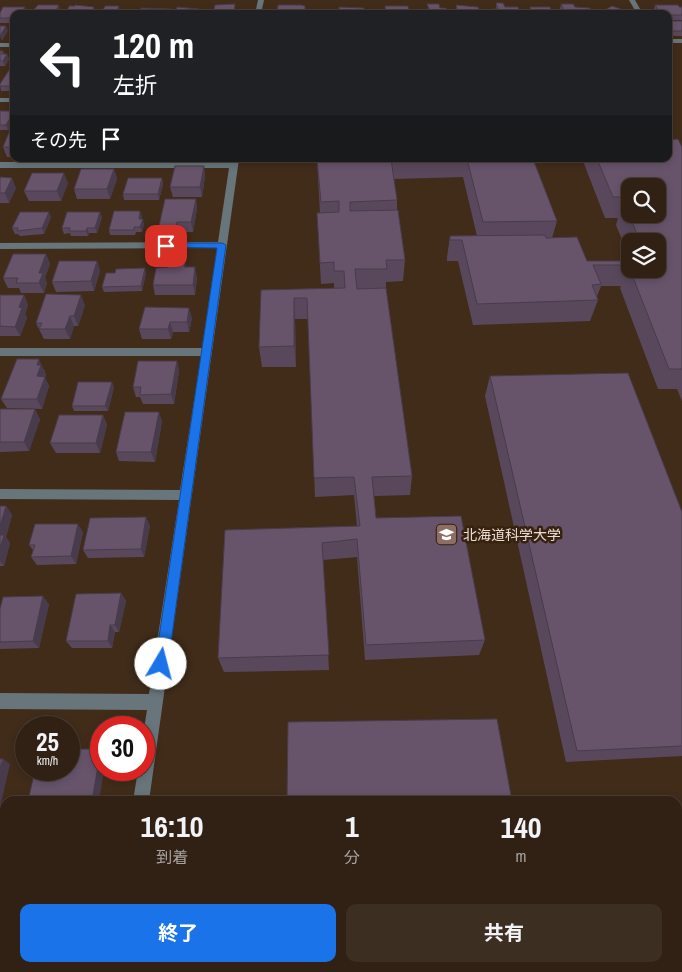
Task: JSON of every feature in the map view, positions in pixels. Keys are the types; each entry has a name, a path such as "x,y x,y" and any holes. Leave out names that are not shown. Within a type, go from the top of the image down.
{"street":[{"path":"0,165 234,162 142,796"},
{"path":"0,246 222,245"},
{"path":"0,352 207,352"},
{"path":"0,494 186,495"},
{"path":"0,701 156,702"}],"building":[{"path":"496,3 503,3 505,7 518,7 519,10 492,9 498,9"},
{"path":"235,4 234,10 214,10 215,5"},
{"path":"427,4 439,4 440,8 446,8 447,10 423,10 429,9"},
{"path":"561,4 573,4 575,7 590,8 591,10 564,10"},
{"path":"38,5 59,5 56,10 34,10"},
{"path":"278,5 305,6 305,10 277,10"},
{"path":"456,5 478,7 480,10 457,10"},
{"path":"655,5 678,5 682,7 682,15 672,15 672,10 658,10"},
{"path":"69,6 94,7 93,10 68,10"},
{"path":"105,6 119,6 117,10 103,10"},
{"path":"385,6 408,6 409,10 386,10"},
{"path":"612,6 624,10 605,10"},
{"path":"3,7 25,7 23,10 10,10 10,18 0,18"},
{"path":"177,7 199,9 199,10 176,10"},
{"path":"339,7 364,8 364,10 339,10"},
{"path":"530,7 550,7 551,10 531,10"},
{"path":"141,8 171,9 171,10 140,10"},
{"path":"672,21 682,21 682,31 672,31"},
{"path":"0,26 6,26 0,36"},
{"path":"0,51 3,51 1,54 7,54 3,61 0,61"},
{"path":"10,70 10,86 0,86"},
{"path":"0,111 10,111 10,118 6,125 0,125"},
{"path":"10,130 10,147 3,147"},
{"path":"678,139 682,147 682,369 669,369 633,278 666,278 666,233 637,233 632,223 666,223 666,178 621,178 621,197 613,197 598,162 672,162 672,140"},
{"path":"317,162 391,162 397,200 350,202 350,211 398,210 405,260 386,260 387,269 355,269 357,289 386,288 412,476 372,477 376,518 461,516 485,640 366,645 357,539 322,543 329,655 218,658 225,530 360,526 354,477 314,478 307,298 294,298 294,346 259,347 261,290 345,288 344,271 334,271 334,262 320,263 317,213 339,212 339,201 321,202"},
{"path":"468,162 534,162 557,221 483,222"},
{"path":"175,166 204,166 200,187 170,187"},
{"path":"81,169 114,169 107,189 74,189"},
{"path":"32,173 64,173 57,191 24,191"},
{"path":"0,177 12,178 5,193 0,193"},
{"path":"128,178 162,178 158,194 123,194"},
{"path":"165,199 196,199 191,222 177,222 176,226 159,226"},
{"path":"114,211 140,211 139,219 143,219 140,227 134,227 134,230 109,230"},
{"path":"20,212 49,212 42,228 17,231 18,228 12,228"},
{"path":"67,212 100,212 95,228 87,228 86,231 69,231 70,228 62,228"},
{"path":"545,235 546,238 577,237 587,261 621,261 621,265 593,265 601,284 592,285 598,300 477,304 462,240 450,240 450,236"},
{"path":"13,254 46,254 39,273 43,273 39,283 16,283 18,278 3,278"},
{"path":"59,261 97,261 91,281 52,282"},
{"path":"185,262 184,267 195,267 193,285 153,285 156,268 168,267 169,263"},
{"path":"145,268 141,286 102,287 106,273 115,273 116,269"},
{"path":"46,294 81,295 74,316 70,316 65,329 39,329 42,323 36,323"},
{"path":"0,295 24,295 19,307 22,308 15,327 0,326"},
{"path":"145,307 189,308 187,322 170,322 168,329 139,329"},
{"path":"17,359 39,359 37,365 41,365 37,376 45,377 37,399 1,399"},
{"path":"138,361 177,361 171,394 140,395 141,387 133,387"},
{"path":"628,373 682,512 682,746 577,751 490,376"},
{"path":"78,382 112,382 105,406 72,406"},
{"path":"0,409 35,409 24,442 0,442"},
{"path":"125,412 159,412 151,452 116,452"},
{"path":"59,415 103,415 96,443 50,443"},
{"path":"0,506 6,506 0,526"},
{"path":"146,517 141,549 83,550 90,518"},
{"path":"35,524 78,524 71,556 31,557 35,545 29,545"},
{"path":"0,535 4,535 0,548"},
{"path":"121,593 115,625 110,625 108,641 66,641 76,594"},
{"path":"43,596 33,641 0,642 0,609 3,597"},
{"path":"497,719 511,796 287,796 288,722"},
{"path":"80,749 90,749 90,781 95,781 93,796 29,796 33,781 80,781"}],"place":[{"name":"北海道科学大学","path":"447,535"}],"route":[{"path":"161,664 222,245 166,246"}]}
